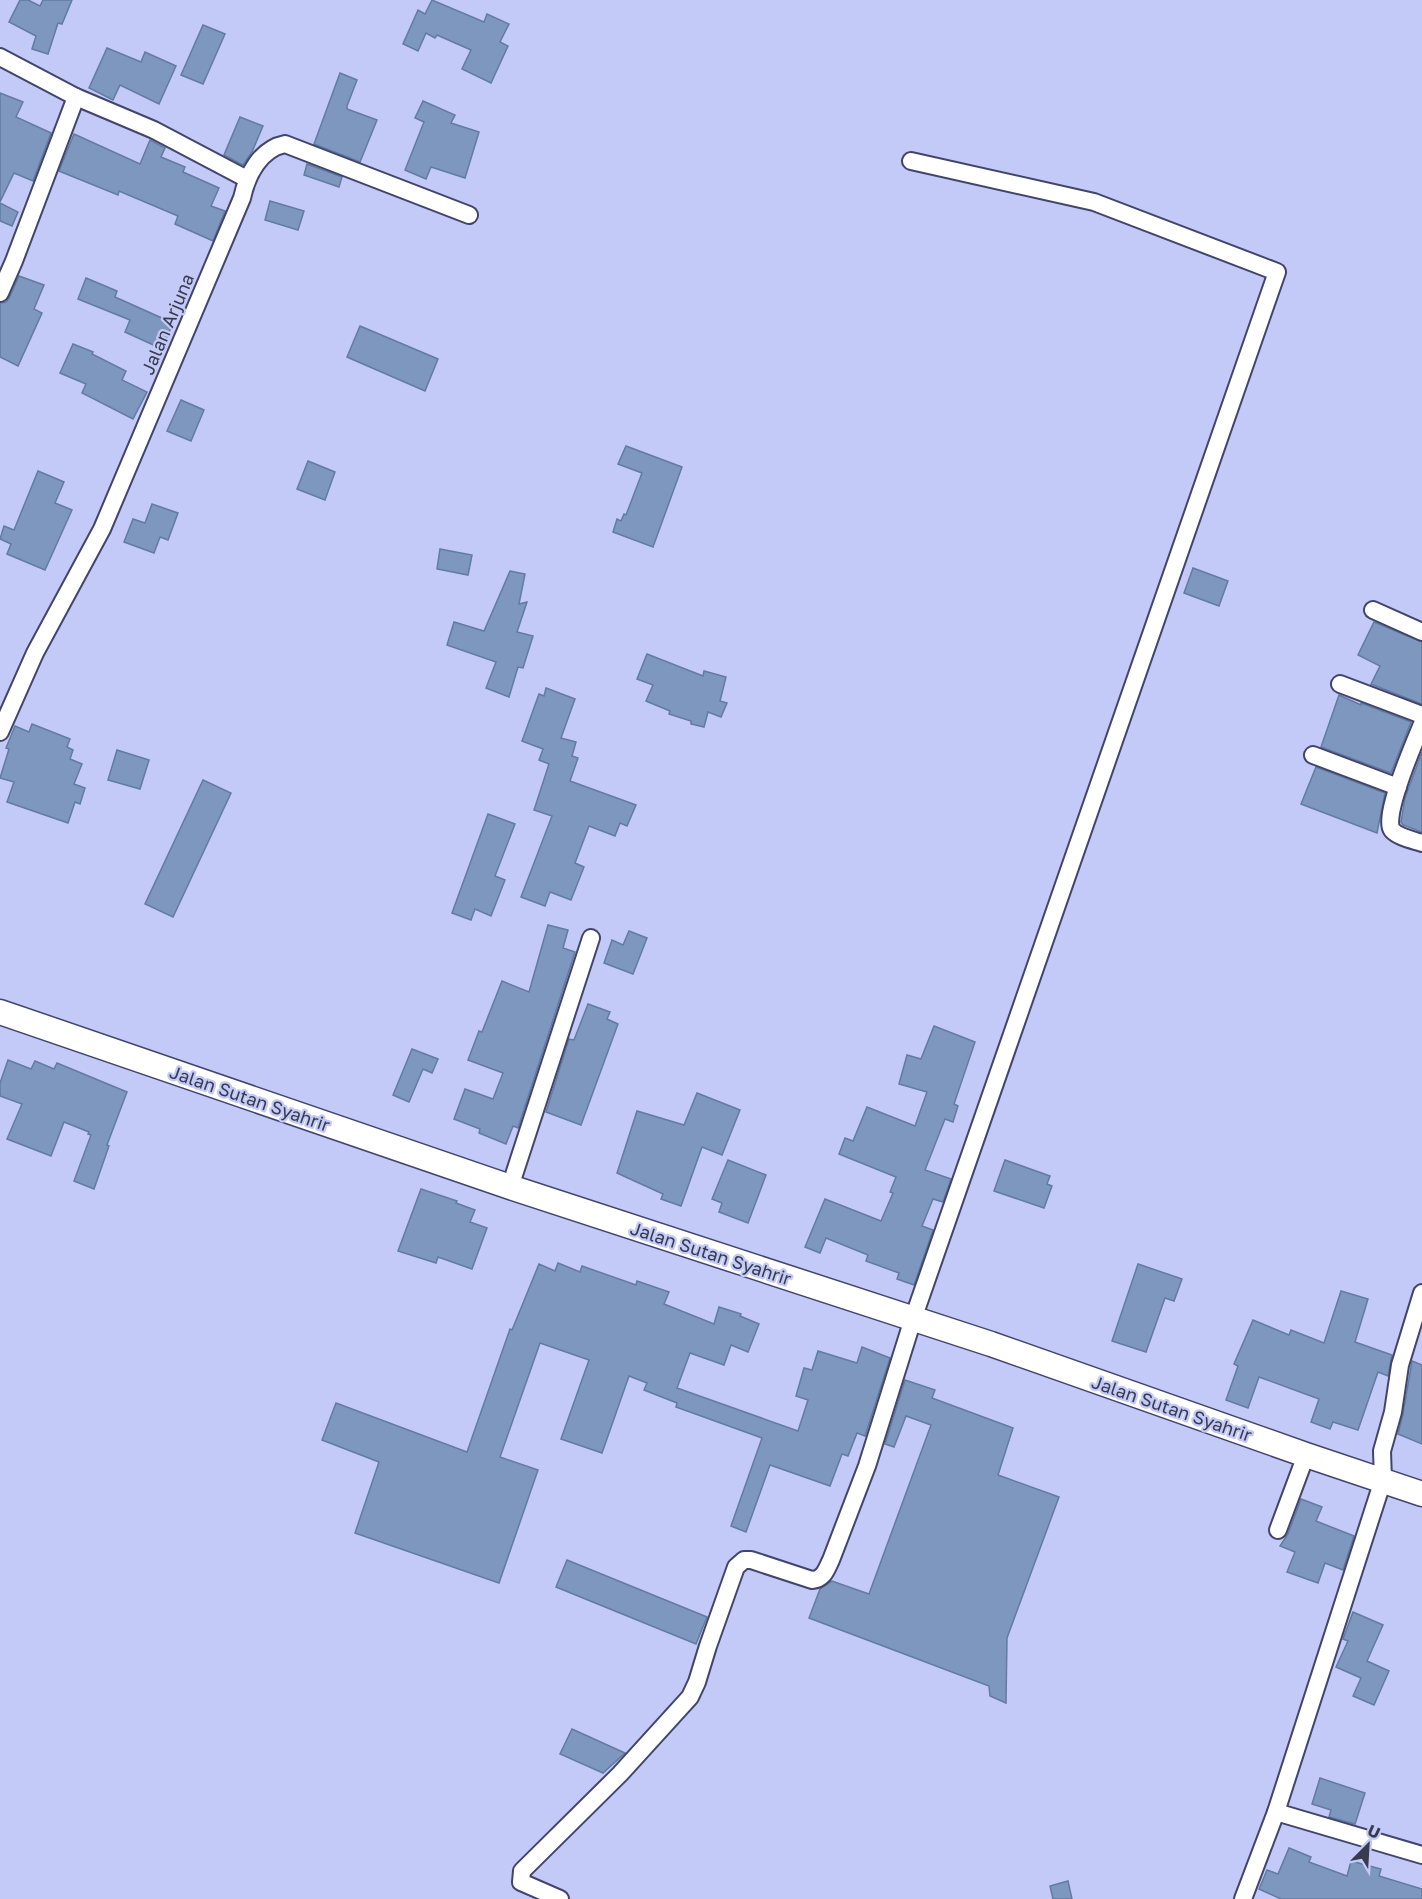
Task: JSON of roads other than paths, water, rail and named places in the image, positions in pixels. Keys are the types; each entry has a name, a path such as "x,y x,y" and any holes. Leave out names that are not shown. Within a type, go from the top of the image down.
{"street":[{"path":"0,57 76,97 154,130 248,179"},
{"path":"0,293 76,97"},
{"name":"Jalan Arjuna","path":"0,732 35,652 102,529 248,179 257,163 275,146 285,144 469,215"},
{"path":"560,1899 521,1882 522,1871 620,1774 690,1697 736,1567 744,1560 751,1560 812,1580 818,1580 824,1574 867,1466 913,1319 1277,272 1094,202 911,161"},
{"path":"1373,610 1422,632"},
{"path":"1340,684 1422,715"},
{"path":"1422,724 1398,787 1389,820 1394,833 1422,843"},
{"path":"1313,755 1398,787"},
{"path":"510,1187 591,938"},
{"name":"Jalan Sutan Syahrir","path":"0,1012 510,1187 991,1344 1422,1494"},
{"path":"1243,1899 1276,1812 1383,1480 1382,1451 1393,1412 1400,1365 1422,1293"},
{"path":"1278,1530 1306,1455"},
{"path":"1276,1812 1422,1855"}]}
